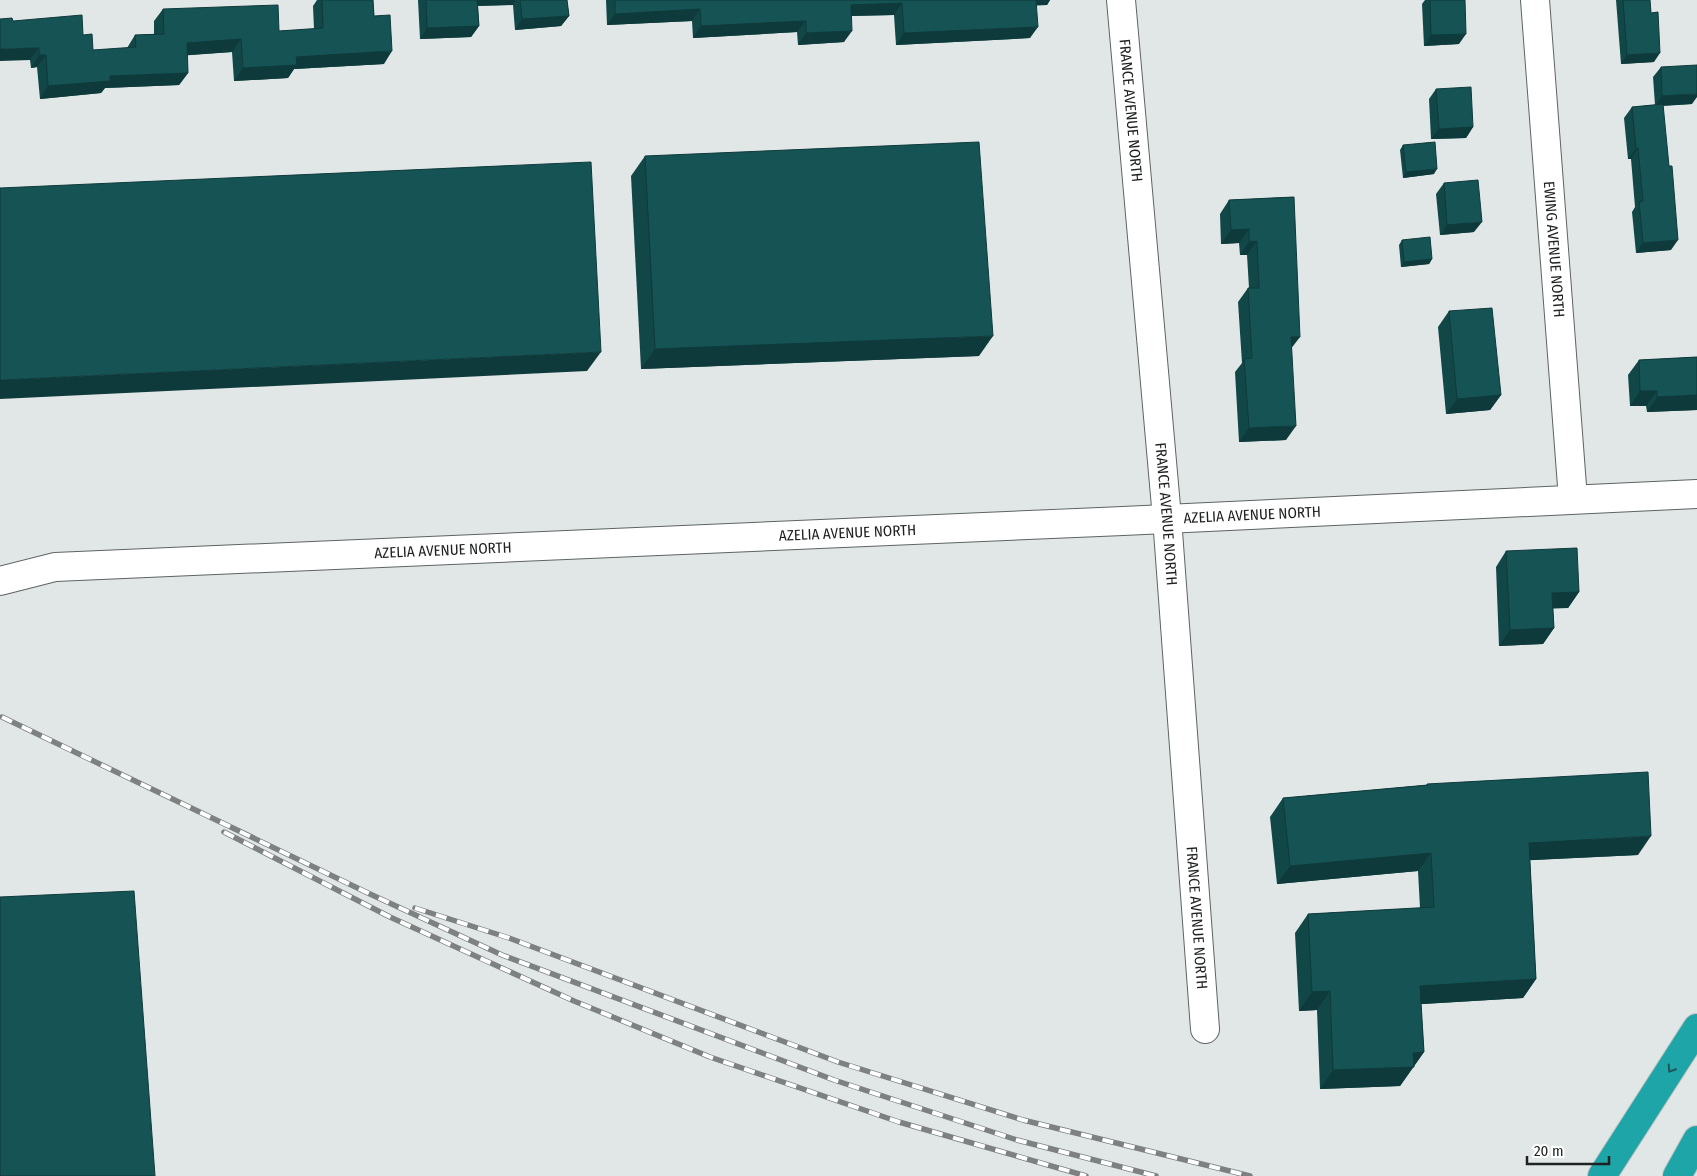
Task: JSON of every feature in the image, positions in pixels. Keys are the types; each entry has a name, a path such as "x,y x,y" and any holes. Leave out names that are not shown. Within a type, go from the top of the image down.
{"highway":[{"path":"1602,1176 1697,1028"},
{"path":"1677,1176 1697,1140"}],"street":[{"name":"FRANCE AVENUE NORTH","path":"1121,0 1167,518 1205,1029"},
{"name":"EWING AVENUE NORTH","path":"1535,0 1573,499"},
{"name":"AZELIA AVENUE NORTH","path":"0,581 55,567 1697,494"}],"building":[{"path":"322,0 373,0 374,16 390,15 392,51 296,57 297,65 243,68 241,39 187,43 188,73 110,76 110,81 48,86 46,55 39,55 39,48 0,49 0,19 12,18 13,21 82,15 83,35 92,34 93,50 136,47 135,35 164,34 163,9 278,5 279,31 323,28"},
{"path":"426,0 477,0 479,26 427,28"},
{"path":"520,0 567,0 569,16 522,19"},
{"path":"615,0 1036,0 1038,27 904,33 902,3 851,5 852,31 806,33 806,21 701,26 700,9 615,14"},
{"path":"1430,0 1465,0 1466,34 1431,35"},
{"path":"1623,0 1650,0 1651,13 1658,12 1660,53 1627,55"},
{"path":"1697,65 1697,94 1662,96 1661,67"},
{"path":"1471,87 1473,127 1439,129 1436,89"},
{"path":"1663,104 1669,166 1672,166 1678,240 1643,243 1639,202 1643,201 1632,107"},
{"path":"979,142 993,336 655,349 645,156"},
{"path":"1435,142 1437,169 1406,172 1403,145"},
{"path":"591,162 601,352 0,380 0,188"},
{"path":"1478,180 1482,222 1447,225 1444,183"},
{"path":"1294,197 1300,337 1291,337 1296,426 1249,428 1244,359 1252,358 1248,288 1259,288 1257,241 1249,242 1249,229 1231,230 1229,200"},
{"path":"1430,237 1432,259 1404,262 1402,240"},
{"path":"1492,308 1501,395 1457,399 1449,311"},
{"path":"1697,357 1697,395 1657,397 1657,391 1640,391 1639,360"},
{"path":"1577,548 1579,592 1552,593 1554,628 1510,630 1506,551"},
{"path":"1648,772 1651,836 1529,843 1536,979 1420,986 1424,1052 1413,1053 1414,1067 1333,1070 1330,991 1312,992 1308,914 1434,907 1431,853 1290,866 1283,798 1427,784"},
{"path":"134,891 155,1176 0,1176 0,897"}],"railway":[{"path":"2,717 370,894 502,955 834,1080 1017,1140 1156,1176"},
{"path":"224,832 390,917 574,1001 710,1057 899,1122 1086,1176"},
{"path":"415,908 509,938 838,1062 1023,1120 1250,1176"}]}
